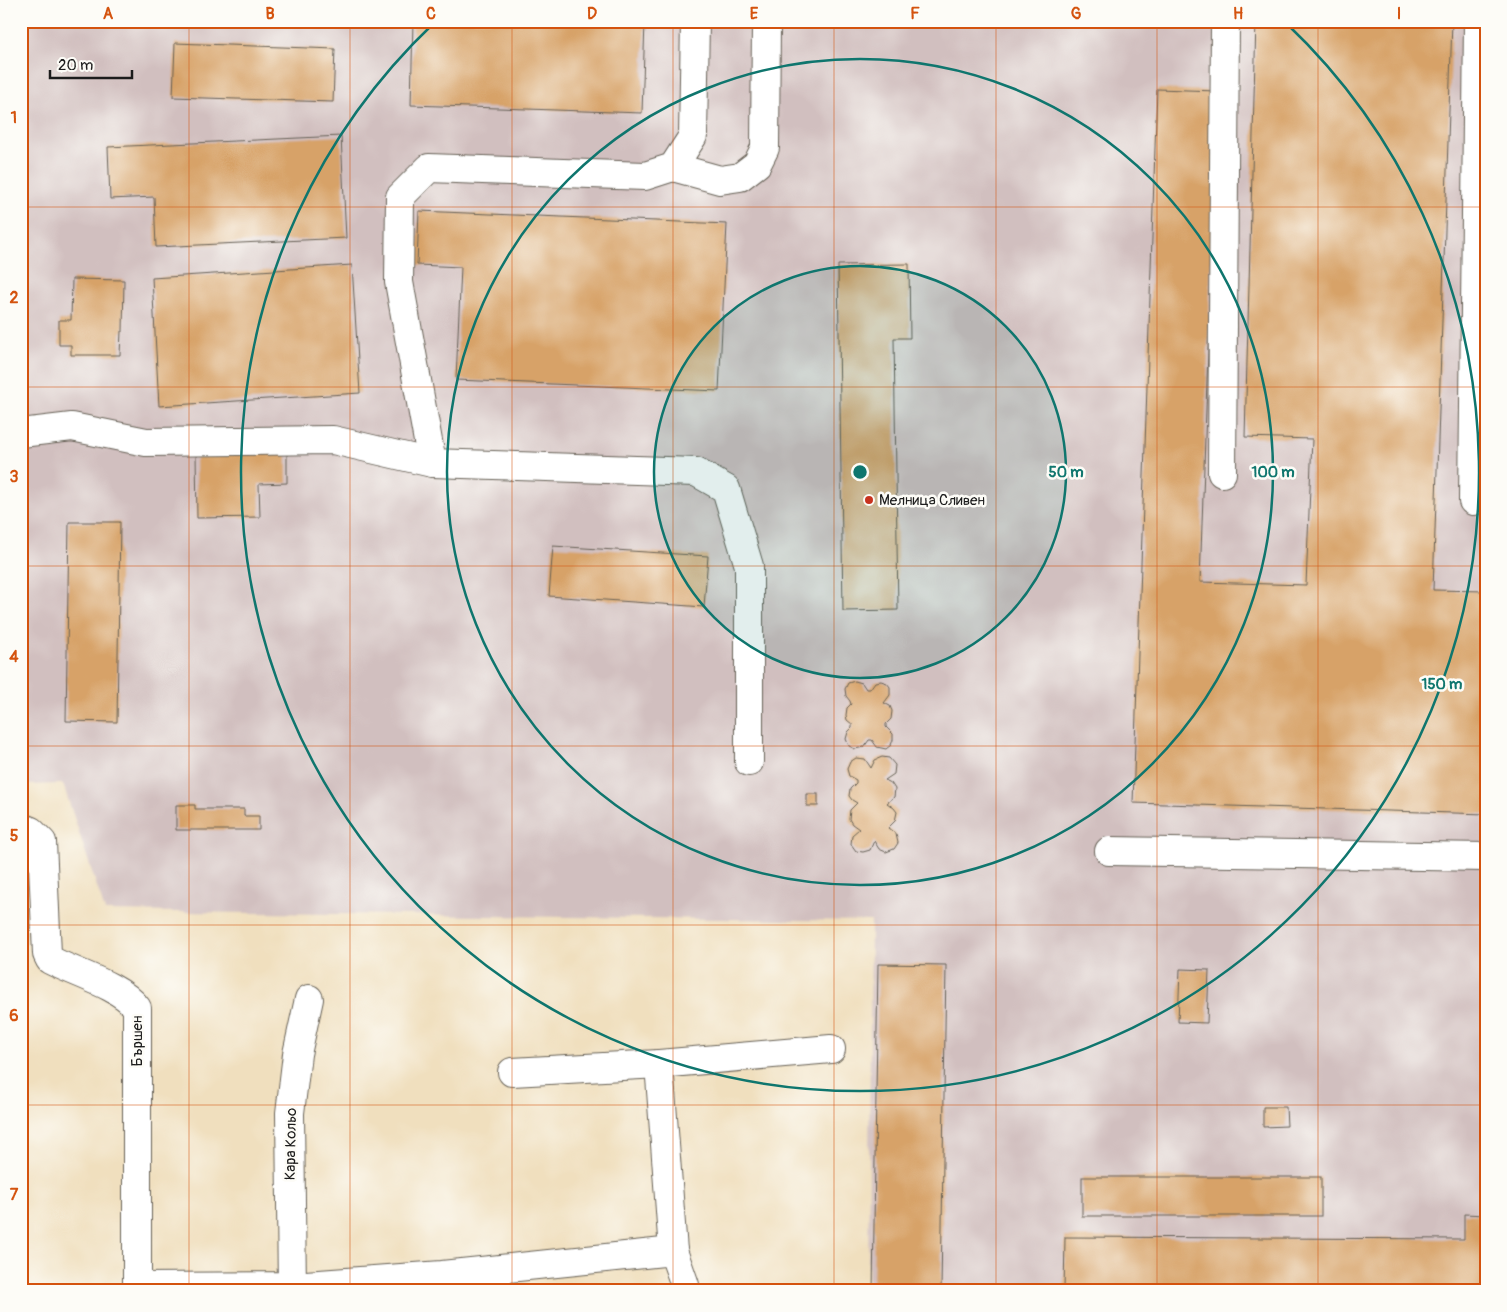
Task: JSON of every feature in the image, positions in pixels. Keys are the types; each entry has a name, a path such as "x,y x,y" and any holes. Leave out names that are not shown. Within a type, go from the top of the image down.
{"street":[{"path":"673,167 693,136 695,21"},
{"path":"432,463 399,282 400,197 429,168 645,176 673,167 720,180 740,178 757,164 765,148 766,21"},
{"path":"1222,473 1225,21"},
{"path":"1473,502 1478,21"},
{"path":"21,433 72,428 146,442 333,440 432,463 696,472 726,489 749,566 750,762"},
{"name":"Бършен","path":"21,826 31,831 42,842 47,954 50,960 119,992 131,1000 137,1008 137,1289"},
{"path":"1109,851 1486,857"},
{"name":"Кара Кольо","path":"292,1288 290,1113 297,1054 309,999"},
{"path":"512,1072 659,1064 831,1050"},
{"path":"659,1064 673,1252 685,1285 684,1291"},
{"path":"137,1289 292,1288 442,1283 673,1252"}],"shaded area":[{"path":"21,21 1486,21 1486,1291 868,1291 871,921 105,911 63,784 21,785"}],"building":[{"path":"413,21 645,21 642,113 411,105"},
{"path":"1256,21 1452,21 1433,590 1486,591 1486,814 1133,803 1157,89 1217,91 1200,582 1306,585 1312,439 1245,437"},
{"path":"175,43 335,49 333,102 173,97"},
{"path":"341,136 346,238 156,247 154,197 110,199 108,147"},
{"path":"419,211 727,224 719,391 456,380 461,267 417,265"},
{"name":"Мелница Сливен","path":"909,264 910,338 894,338 898,610 843,611 838,265"},
{"path":"352,265 360,393 159,406 152,278"},
{"path":"72,279 124,280 123,331 121,331 120,355 71,355 71,345 59,345 59,320 71,320"},
{"path":"287,452 287,483 259,484 260,517 197,518 196,454"},
{"path":"69,522 120,522 117,722 66,721"},
{"path":"553,546 708,556 704,607 549,596"},
{"path":"855,681 862,683 866,689 870,689 875,682 881,681 887,683 890,687 890,695 884,703 890,706 892,711 891,719 886,724 886,727 893,734 893,740 886,749 877,747 872,740 869,740 864,747 855,749 849,746 846,739 852,724 847,720 846,715 847,708 851,704 846,696 845,689 848,683"},
{"path":"882,757 889,758 895,765 894,774 885,780 891,783 895,789 894,797 887,803 897,812 895,821 888,828 896,834 898,843 894,849 886,852 879,849 874,841 870,850 856,851 851,844 852,835 859,829 849,819 850,810 857,803 849,796 850,789 856,783 856,780 849,776 847,769 850,762 856,758 865,759 871,768 875,760"},
{"path":"807,794 818,794 818,806 807,806"},
{"path":"176,805 195,805 195,809 244,809 244,816 259,816 259,830 176,830"},
{"path":"878,964 946,965 941,1291 873,1291"},
{"path":"1180,969 1209,970 1207,1023 1178,1022"},
{"path":"1263,1107 1286,1107 1287,1126 1263,1127"},
{"path":"1082,1177 1321,1177 1321,1216 1082,1216"},
{"path":"1464,1214 1486,1215 1486,1291 1064,1291 1065,1237 1464,1239"}],"place":[{"name":"Мелница Сливен","path":"869,500"}]}
